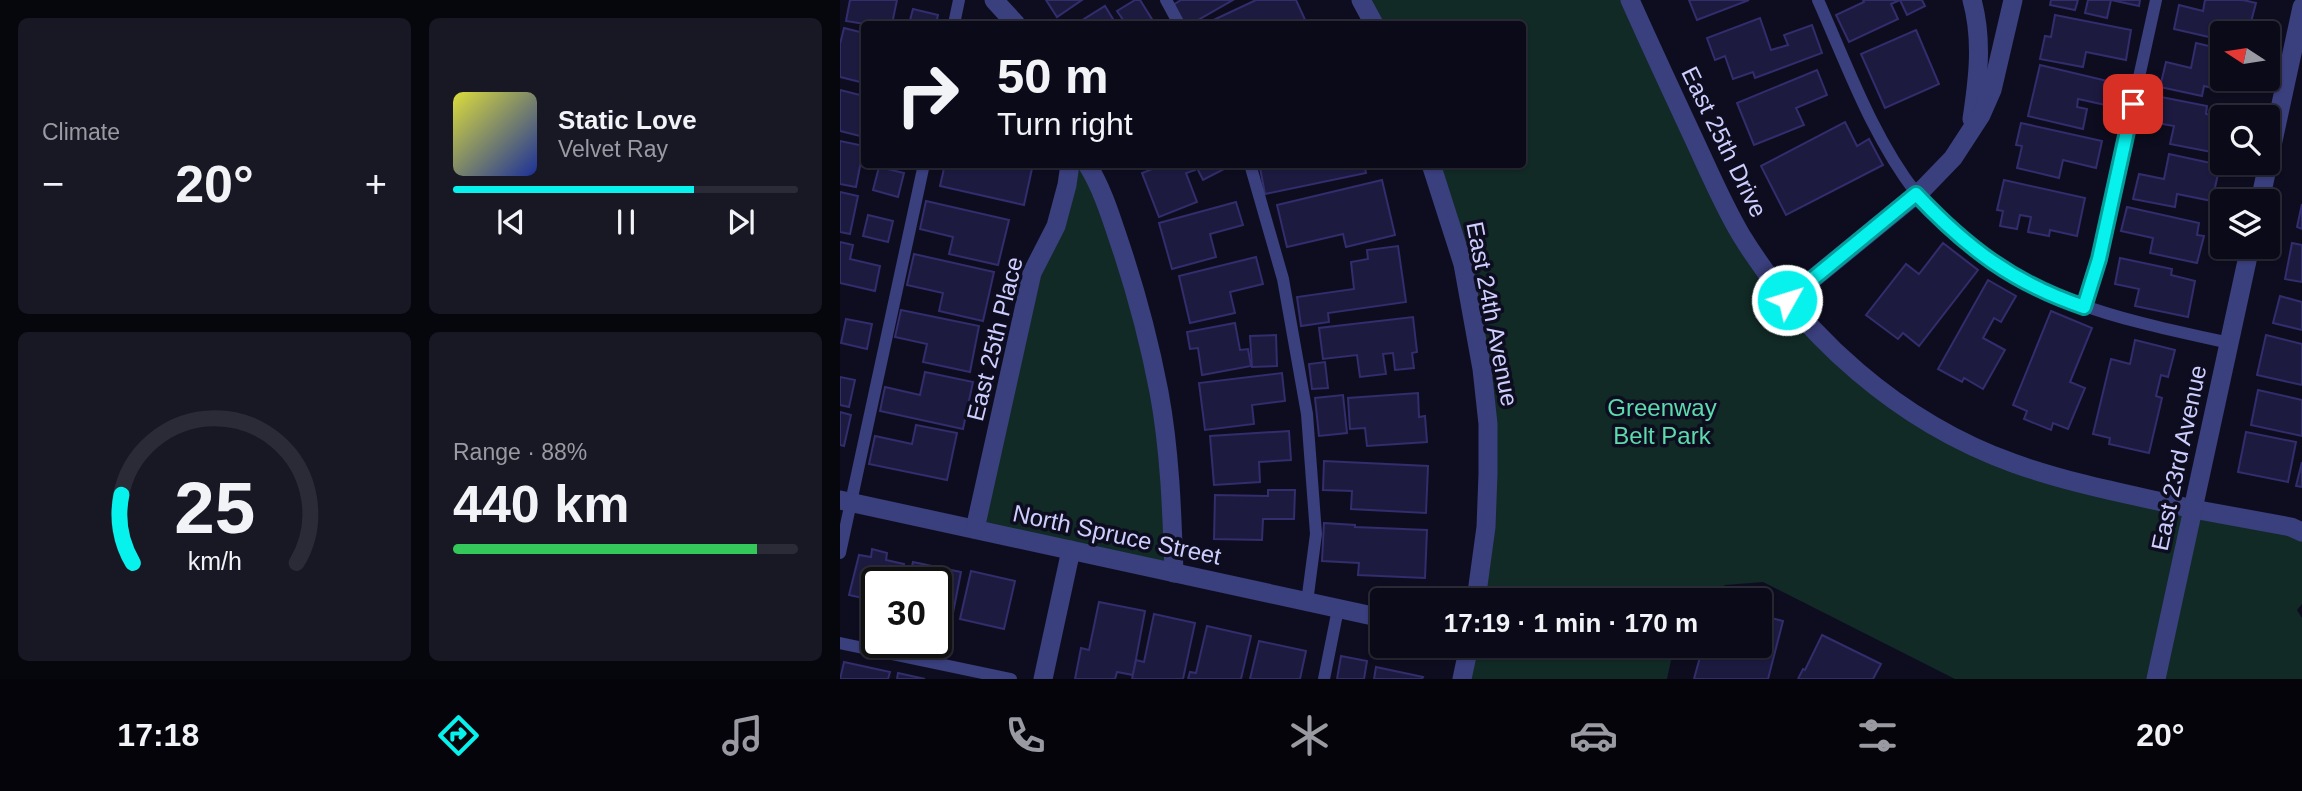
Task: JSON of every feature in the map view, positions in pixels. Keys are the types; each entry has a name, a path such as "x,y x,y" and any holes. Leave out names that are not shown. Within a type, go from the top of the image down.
{"street":[{"path":"994,0 1013,21"},
{"path":"1361,0 1372,21"},
{"name":"East 25th Drive","path":"1630,0 1731,216 1755,256 1787,300 1829,346 1866,379 1911,412 1948,433 2011,462 2051,476 2193,509"},
{"path":"1969,137 1979,58 1977,20 1972,0"},
{"path":"1787,300 1943,170 1969,137 1992,90 2013,0"},
{"path":"2263,189 2302,7"},
{"name":"East 25th Place","path":"975,529 1032,273 1056,226 1069,168"},
{"path":"1089,168 1112,221 1150,345 1160,395 1168,462 1174,573"},
{"name":"East 24th Avenue","path":"1432,168 1463,264 1482,369 1488,424 1486,527 1478,588"},
{"name":"East 23rd Avenue","path":"2156,679 2247,259"},
{"name":"North Spruce Street","path":"846,501 1370,615"},
{"path":"2193,509 2291,527 2302,532"},
{"path":"1043,679 1071,550"},
{"path":"1462,679 1466,658"}],"lane":[{"path":"955,21 959,0"},
{"path":"1166,0 1177,21"},
{"path":"1818,0 1887,150 1916,194 1980,255 2034,287 2084,307 2229,343"},
{"path":"2084,307 2099,259 2156,0"},
{"path":"840,553 846,501 923,168"},
{"path":"1251,168 1283,279 1307,414 1316,534 1307,602"},
{"path":"1324,679 1338,608"},
{"path":"840,643 1011,679"}],"green space":[{"name":"Greenway Belt Park","path":"1358,0 1630,0 1715,185 1787,300 1849,364 1975,447 2302,532 2302,604 2297,610 2302,618 2302,679 1955,679 1763,582 1725,585 1721,588 1478,588 1486,522 1477,339 1430,168 1526,168 1526,21 1368,21"},
{"path":"1069,168 1088,168 1150,345 1174,573 975,529 1032,273"},
{"path":"1466,658 1671,658 1667,679 1462,679"}],"building":[{"path":"850,0 897,0 893,21 861,21 861,23 846,21"},
{"path":"1046,0 1082,0 1057,17"},
{"path":"1135,0 1140,0 1153,21 1124,21 1117,11"},
{"path":"1181,0 1233,0 1196,21 1182,21 1173,5"},
{"path":"1256,0 1296,0 1306,21 1211,21"},
{"path":"1689,0 1749,0 1697,20"},
{"path":"1863,0 1900,0 1891,4 1898,19 1849,42 1836,15 1864,2"},
{"path":"1900,0 1922,0 1925,6 1907,15"},
{"path":"2051,0 2078,0 2075,10 2050,5"},
{"path":"2088,0 2111,0 2107,18 2085,13"},
{"path":"2111,0 2140,0 2139,6"},
{"path":"2205,0 2243,0 2256,3 2251,21 2210,21 2210,37 2174,29 2179,5 2203,11"},
{"path":"1105,6 1114,21 1081,21"},
{"path":"913,9 938,15 937,21 910,21"},
{"path":"2055,15 2131,30 2126,60 2086,52 2083,67 2040,59 2045,36 2051,37"},
{"path":"1760,18 1771,50 1788,45 1784,35 1812,25 1822,53 1755,78 1753,72 1733,79 1725,56 1715,60 1707,38"},
{"path":"844,28 861,32 861,82 840,77 840,44"},
{"path":"1916,30 1939,84 1885,108 1861,54"},
{"path":"2196,43 2210,46 2210,87 2204,86 2202,96 2160,87 2166,62 2191,68"},
{"path":"2040,65 2120,84 2115,107 2078,99 2077,107 2087,109 2083,129 2028,116"},
{"path":"1817,70 1827,95 1796,108 1804,125 1754,145 1737,103"},
{"path":"840,90 861,95 861,136 840,131"},
{"path":"2156,96 2207,106 2206,114 2210,115 2210,152 2170,144 2174,126 2151,122"},
{"path":"1845,122 1857,146 1869,139 1883,165 1786,215 1761,166"},
{"path":"2021,123 2102,141 2096,168 2063,160 2059,178 2017,168 2022,146 2016,145"},
{"path":"840,141 861,145 856,187 840,184"},
{"path":"2169,154 2210,163 2210,175 2218,175 2215,189 2210,189 2210,201 2177,194 2175,207 2133,199 2139,174 2164,179"},
{"path":"879,168 904,173 898,197 873,190"},
{"path":"944,168 1032,168 1024,205 940,186"},
{"path":"1155,168 1194,168 1186,173 1197,202 1159,217 1142,173"},
{"path":"1197,168 1226,168 1203,180"},
{"path":"1260,168 1365,168 1366,173 1265,194"},
{"path":"1382,180 1395,235 1346,247 1343,234 1287,247 1277,205"},
{"path":"2004,180 2085,198 2077,236 2050,230 2049,236 2028,232 2031,217 2020,215 2017,229 2000,226 2003,211 1997,210"},
{"path":"840,192 858,196 850,234 840,232"},
{"path":"926,201 1009,220 998,265 949,254 953,237 920,229"},
{"path":"1236,202 1243,225 1210,234 1216,257 1172,269 1159,223"},
{"path":"2302,204 2302,229 2297,227"},
{"path":"2127,207 2199,223 2197,235 2204,236 2197,263 2150,253 2153,238 2121,231"},
{"path":"868,215 893,221 888,242 863,236"},
{"path":"840,242 853,245 850,259 880,266 875,291 840,283"},
{"path":"1943,243 1978,270 1919,346 1903,333 1898,339 1866,315 1906,264 1919,274"},
{"path":"2292,243 2302,245 2302,282 2285,279"},
{"path":"1398,246 1406,302 1328,313 1329,322 1301,326 1297,297 1354,289 1351,262 1368,259 1367,250"},
{"path":"914,254 994,272 983,321 939,311 943,293 907,285"},
{"path":"1256,257 1263,284 1230,292 1235,313 1190,323 1179,276"},
{"path":"2120,258 2172,269 2171,275 2195,281 2188,317 2135,306 2139,289 2115,284"},
{"path":"1988,280 2016,296 2001,322 1994,318 1983,338 2005,350 1983,389 1964,378 1962,382 1938,369"},
{"path":"2280,296 2302,302 2302,330 2273,323"},
{"path":"901,310 979,326 970,372 923,362 927,344 895,337"},
{"path":"2051,311 2092,328 2070,382 2085,388 2068,429 2053,423 2051,430 2024,419 2027,411 2013,405"},
{"path":"1413,317 1417,352 1412,353 1414,368 1395,370 1393,353 1383,354 1386,374 1360,377 1357,355 1323,359 1319,328"},
{"path":"846,319 872,324 867,349 841,343"},
{"path":"1235,323 1240,350 1248,349 1251,366 1202,375 1198,348 1190,349 1187,332"},
{"path":"1276,335 1277,366 1252,367 1250,336"},
{"path":"2266,335 2302,344 2302,385 2257,375"},
{"path":"2135,340 2175,350 2168,377 2161,375 2156,396 2162,398 2149,453 2109,444 2110,438 2093,434 2111,359 2130,364"},
{"path":"1325,362 1328,388 1312,389 1309,364"},
{"path":"925,372 973,382 963,429 880,411 885,387 920,395"},
{"path":"1282,373 1285,401 1252,405 1254,424 1205,430 1199,383"},
{"path":"840,377 855,380 849,407 840,405"},
{"path":"2258,390 2302,400 2302,436 2251,425"},
{"path":"1418,393 1419,417 1425,416 1427,442 1367,446 1365,428 1350,429 1348,398"},
{"path":"1343,395 1347,433 1319,436 1315,398"},
{"path":"840,412 851,415 844,446 840,445"},
{"path":"916,425 957,433 947,480 869,464 875,436 912,444"},
{"path":"1289,431 1291,460 1259,462 1260,482 1214,485 1210,436"},
{"path":"2246,432 2296,442 2288,482 2238,472"},
{"path":"1324,461 1428,466 1426,513 1351,509 1352,491 1323,490"},
{"path":"2302,462 2302,487 2296,486"},
{"path":"1268,490 1295,490 1294,519 1263,519 1262,540 1214,539 1215,495 1268,496"},
{"path":"1324,523 1427,530 1425,578 1358,575 1359,563 1322,561"},
{"path":"872,549 887,553 886,560 904,564 903,567 861,567 861,598 849,595 859,555 871,557"},
{"path":"913,562 937,567 912,567"},
{"path":"952,570 961,572 952,618"},
{"path":"971,571 1015,581 1004,629 960,619"},
{"path":"1099,602 1145,611 1133,675 1117,672 1115,679 1075,679 1081,648 1089,650"},
{"path":"1154,614 1195,623 1183,679 1132,679 1136,660 1144,662"},
{"path":"1772,618 1783,621 1768,679 1694,679 1700,658 1772,658"},
{"path":"1207,626 1251,636 1241,679 1188,679 1190,672 1196,673"},
{"path":"1822,635 1881,664 1873,679 1798,679"},
{"path":"1259,641 1306,651 1300,679 1250,679"},
{"path":"1341,656 1367,661 1364,679 1337,679"},
{"path":"844,662 890,672 888,679 840,679"},
{"path":"1376,667 1423,677 1374,679"},
{"path":"898,673 925,679 897,679"}],"route":[{"path":"1787,300 1916,194 1980,255 2034,287 2084,307 2099,259 2133,104"}]}
